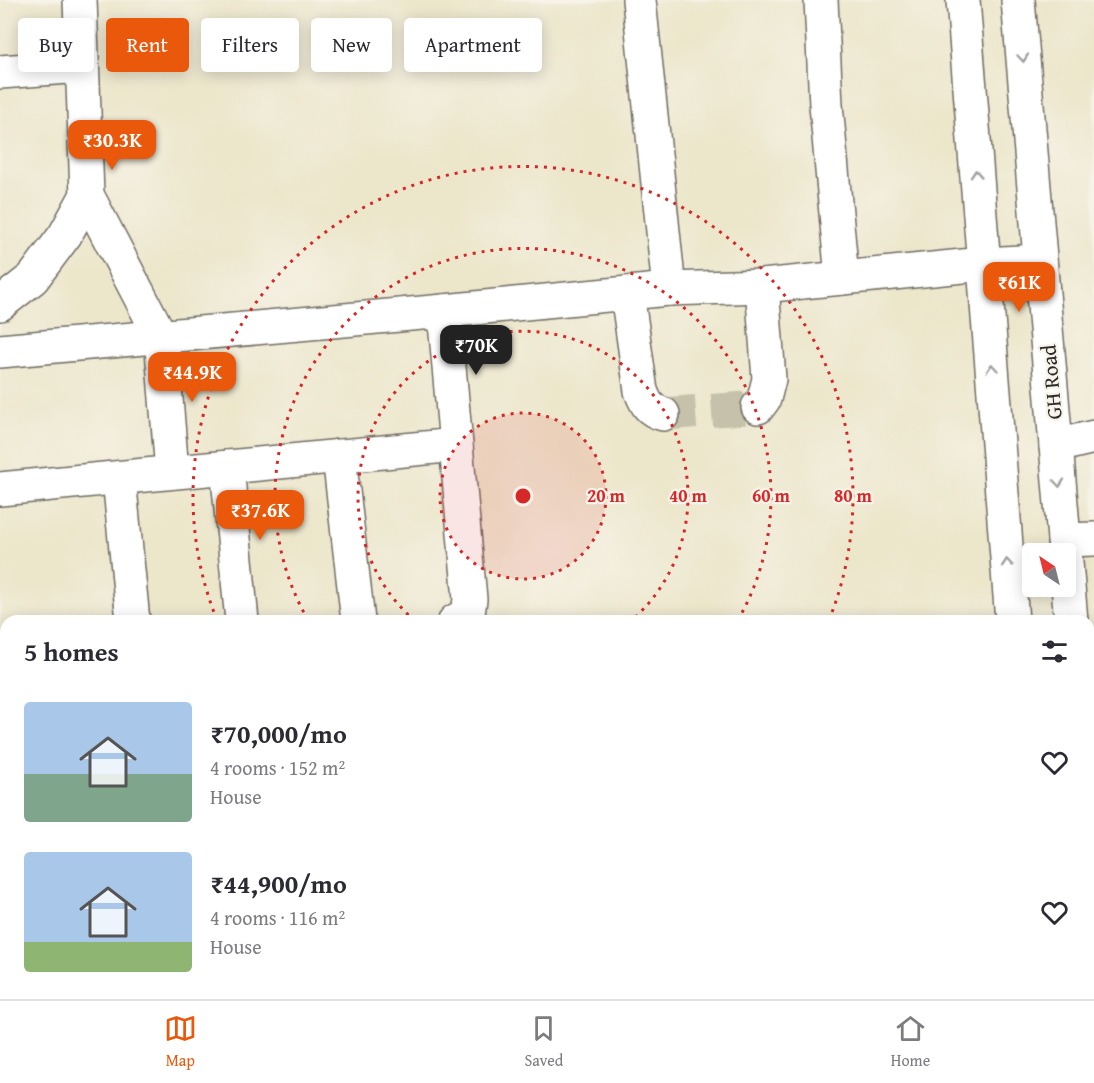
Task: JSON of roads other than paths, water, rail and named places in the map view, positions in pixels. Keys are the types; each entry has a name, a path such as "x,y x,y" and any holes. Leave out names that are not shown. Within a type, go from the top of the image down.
{"street":[{"path":"80,0 81,18"},
{"path":"639,0 669,289"},
{"path":"820,0 826,105 842,278"},
{"path":"963,0 1012,615"},
{"name":"GH Road","path":"1018,0 1056,446 1079,540 1072,615"},
{"path":"0,72 18,71"},
{"path":"82,72 87,195 162,337 172,472"},
{"path":"0,304 33,278 65,235 87,195"},
{"path":"0,351 669,289 762,286 983,264 1040,261"},
{"path":"758,407 764,399 769,379 762,286"},
{"path":"627,293 641,391 645,403 652,411 663,414"},
{"path":"444,311 470,598 466,615"},
{"path":"1056,446 1094,437"},
{"path":"0,489 456,445"},
{"path":"339,456 357,615"},
{"path":"227,467 241,615"},
{"path":"119,477 132,615"}],"tunnel":[{"path":"663,414 758,407"}]}
